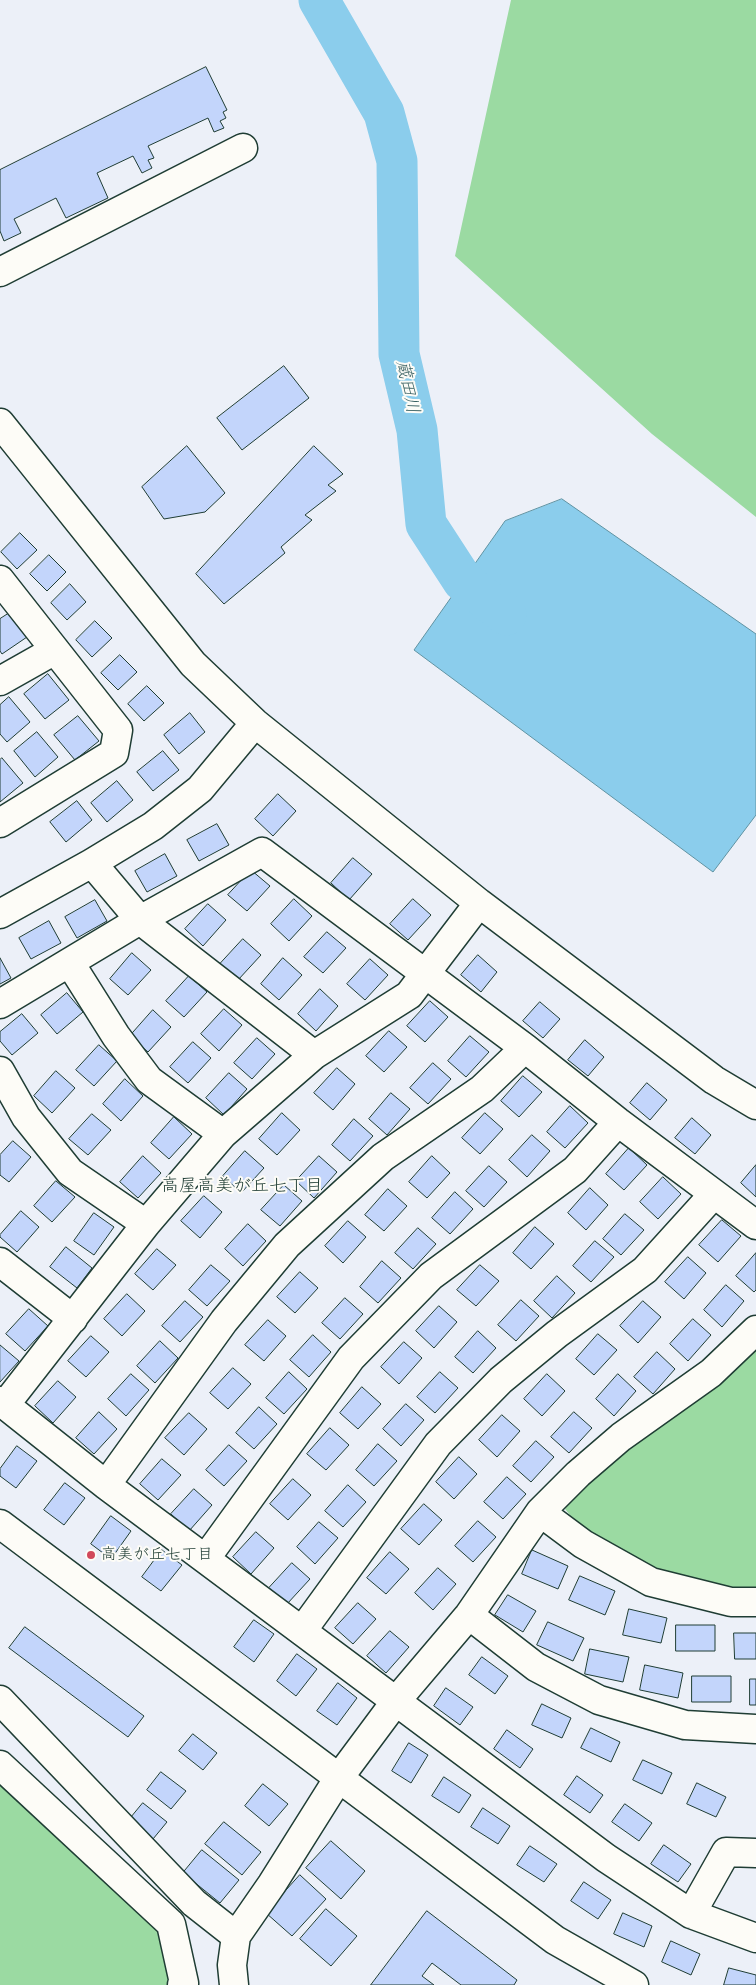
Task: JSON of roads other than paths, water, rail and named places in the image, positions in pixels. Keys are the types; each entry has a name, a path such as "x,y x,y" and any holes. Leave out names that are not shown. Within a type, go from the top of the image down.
{"street":[{"path":"0,272 243,148"},
{"path":"0,423 192,664 255,723 479,903 714,1080 756,1105"},
{"path":"0,580 118,730 114,753 0,824"},
{"path":"0,681 55,650"},
{"path":"0,914 92,863 153,826 200,789 255,723"},
{"path":"0,1004 140,920 262,852 525,1048 713,1195 756,1225"},
{"path":"92,863 140,920 314,1055"},
{"path":"479,903 409,995 314,1055 223,1134 146,1224 73,1319 3,1403 106,1485 606,1858 691,1914 756,1938"},
{"path":"70,963 116,1036 149,1080 223,1134"},
{"path":"106,1485 224,1321 286,1245 383,1157 482,1089 525,1048"},
{"path":"0,1071 26,1117 70,1172 146,1224"},
{"path":"206,1558 352,1358 431,1276 575,1170 618,1122"},
{"path":"302,1631 438,1444 501,1380 557,1334 645,1270 713,1195"},
{"path":"0,1262 73,1319"},
{"path":"234,1985 232,1966 236,1936 272,1884 338,1779 396,1701 469,1615 540,1512 578,1474 621,1437 711,1373 756,1330"},
{"path":"540,1512 583,1544 651,1582 731,1602 756,1602"},
{"path":"0,1524 555,1940 634,1985"},
{"path":"469,1615 536,1667 599,1700 684,1725 756,1729"},
{"path":"0,1700 194,1902 236,1936"},
{"path":"0,1765 171,1924 184,1982 182,1985"},
{"path":"691,1914 726,1852 756,1853"}],"water":[{"path":"562,499 756,634 756,815 713,872 414,650 505,521"}],"waterway":[{"name":"蔵田川","path":"319,0 384,113 397,161 399,354 417,430 426,524 463,581 506,615"}],"place":[{"name":"高美が丘七丁目","path":"91,1555"}],"district":[{"name":"高屋高美が丘七丁目","path":"242,1186"}]}
